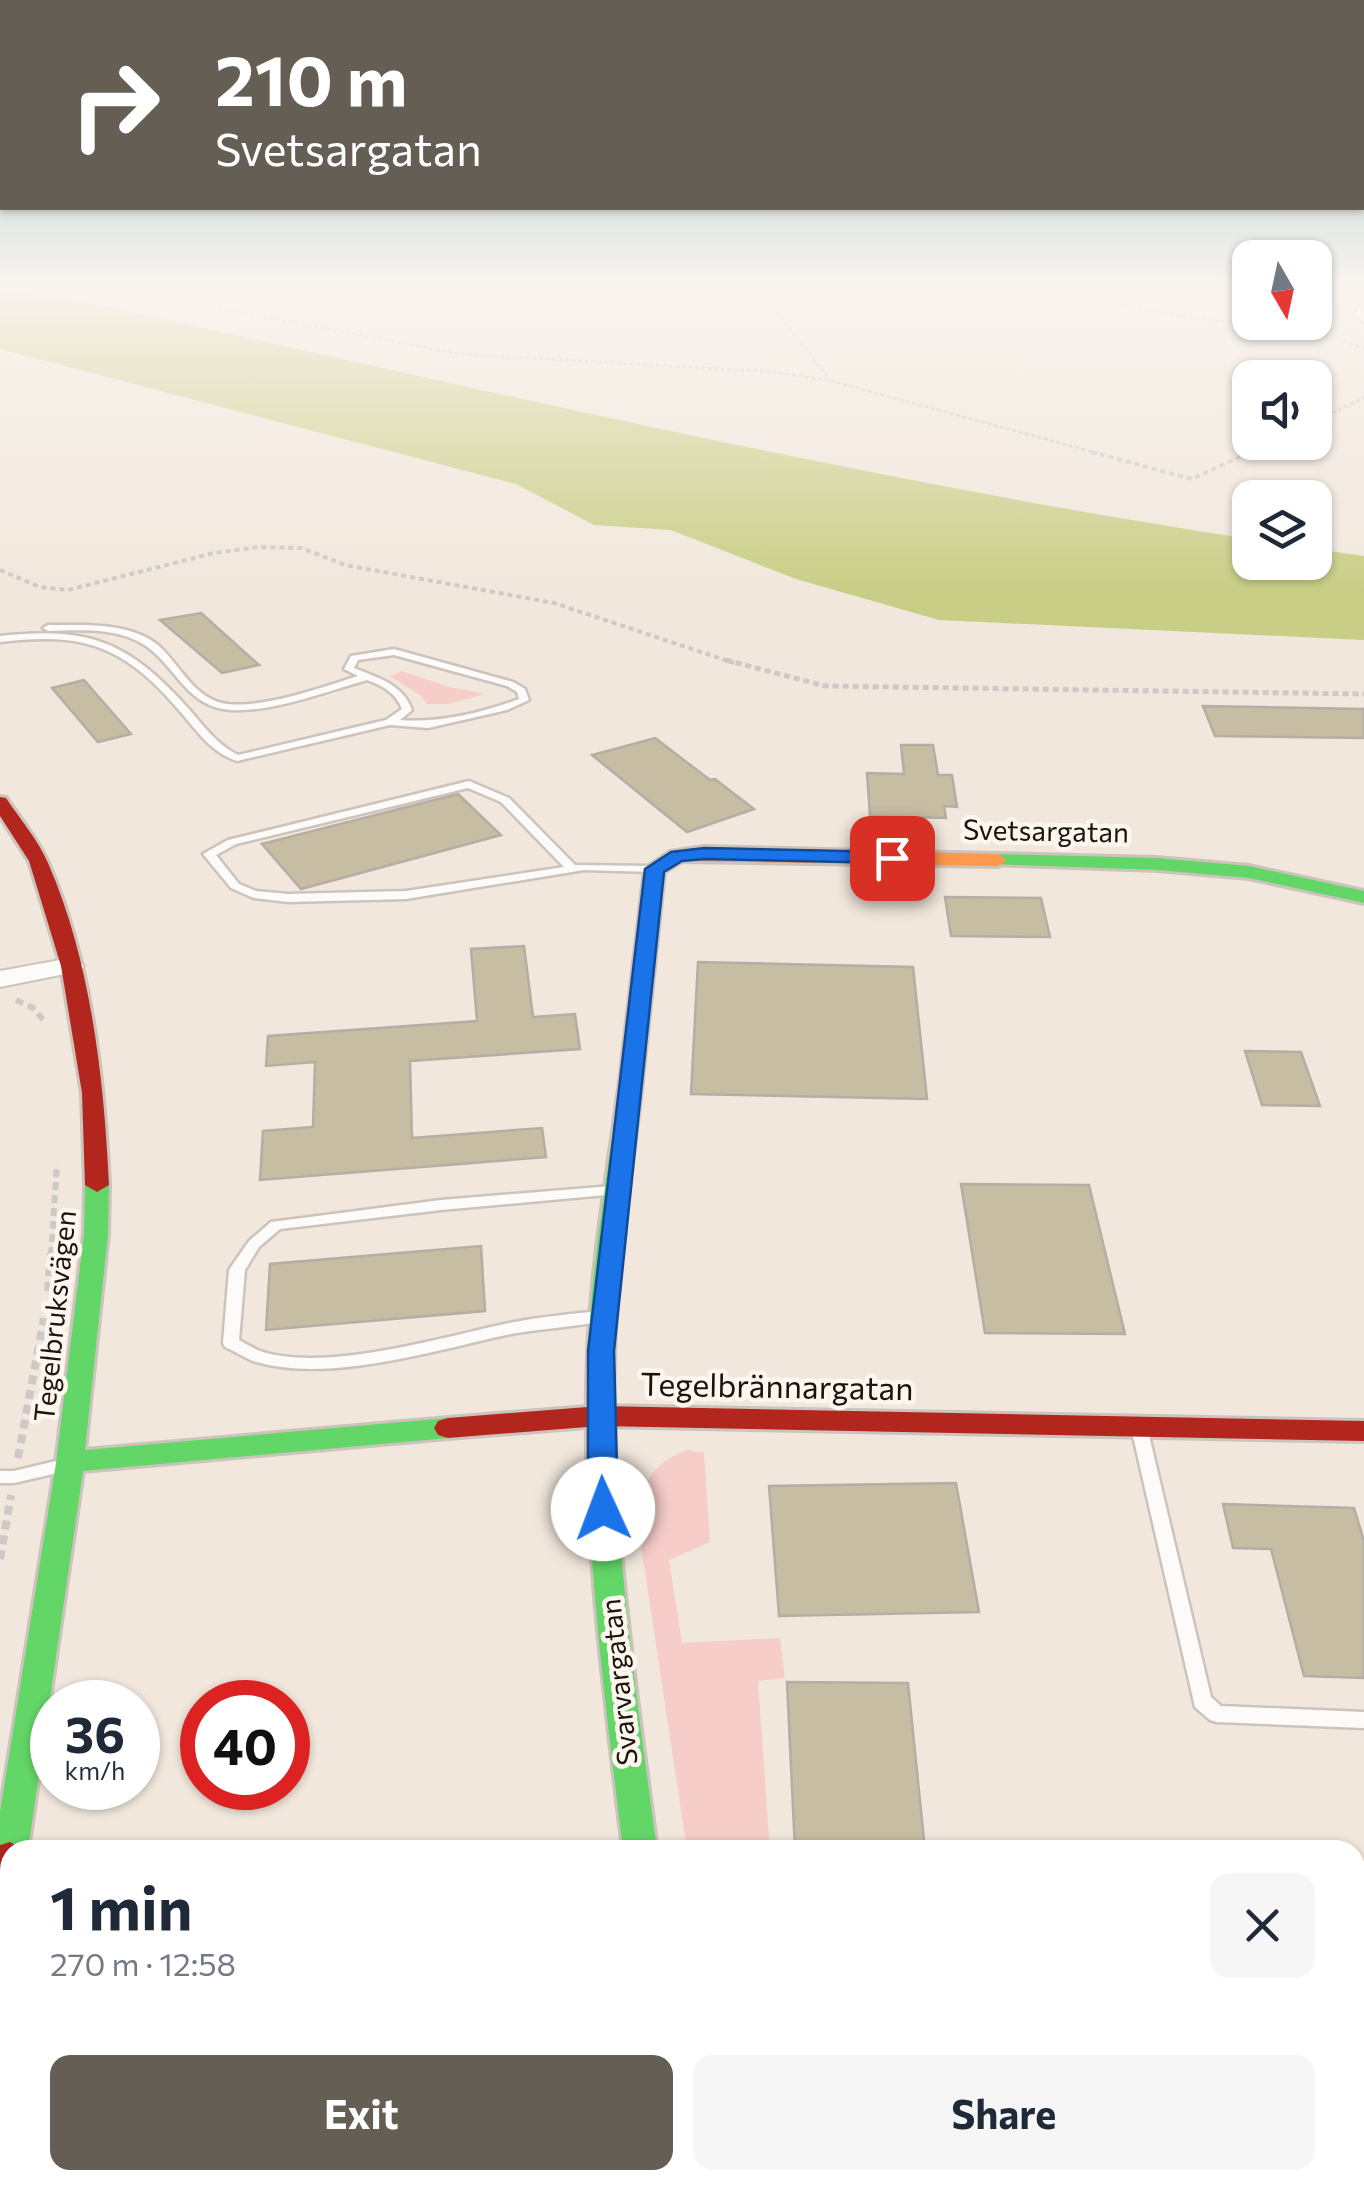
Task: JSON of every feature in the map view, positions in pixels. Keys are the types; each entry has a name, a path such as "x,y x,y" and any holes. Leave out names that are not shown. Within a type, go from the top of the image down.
{"street":[{"name":"Tegelbruksvägen","path":"0,802 38,861 71,966 91,1078 97,1164 96,1234 70,1463 12,1840"},
{"name":"Svetsargatan","path":"659,865 704,853 1157,864 1249,872 1364,897"},
{"name":"Svarvargatan","path":"639,1840 616,1676 604,1540 600,1416 605,1315 618,1190 659,865"},
{"path":"0,979 71,966"},
{"name":"Tegelbrännargatan","path":"70,1463 122,1455 600,1416 1364,1431"}],"lane":[{"path":"0,636 70,628 130,634 156,648 182,681 216,705 230,707 312,692 366,677"},
{"path":"0,636 50,636 107,643 145,670 220,751 237,758 390,722 428,724 524,700 521,691 510,684 394,652 354,658 349,669 390,686 405,699 407,710 390,722"},
{"path":"573,869 505,800 469,784 232,842 209,854 235,886 254,894 288,898 406,895 573,869 659,865"},
{"path":"605,1315 508,1329 440,1347 385,1356 278,1360 247,1355 232,1343 236,1270 254,1244 276,1226 441,1205 618,1190"},
{"path":"1139,1426 1202,1701 1217,1714 1364,1720"},
{"path":"7,1477 70,1463"}],"path":[{"path":"861,389 1192,479 1232,460"},
{"path":"1332,413 1364,398"},
{"path":"0,570 40,587 68,590 214,552 258,546 301,548 345,565 483,588 590,613 764,672 826,686 1364,694"},
{"path":"0,998 33,1008 44,1020 47,1034"},
{"path":"0,1559 7,1477 46,1306 58,1150"}],"shaded area":[{"path":"154,389 479,389 940,486 1232,536 1232,580 1332,580 1332,551 1364,556 1364,640 939,620 796,579 671,530 594,525 516,484"},
{"path":"402,671 485,694 449,704 427,704 390,676"},
{"path":"687,1450 704,1453 710,1542 669,1560 682,1643 780,1638 785,1678 758,1681 769,1840 685,1840 639,1532 648,1481 672,1457"}],"building":[{"path":"201,613 259,665 222,673 160,620"},
{"path":"84,680 131,734 98,742 52,688"},
{"path":"1203,706 1364,709 1364,738 1215,736"},
{"path":"655,738 754,809 687,832 592,755"},
{"path":"901,745 933,745 938,775 952,775 957,807 944,806 946,818 870,816 867,773 904,774"},
{"path":"458,794 501,835 301,889 262,844"},
{"path":"945,897 1041,898 1050,937 951,936"},
{"path":"524,946 533,1017 575,1014 580,1049 410,1061 412,1138 542,1128 546,1157 260,1180 263,1131 313,1127 315,1062 266,1066 268,1036 477,1021 471,949"},
{"path":"698,962 913,967 927,1099 691,1094"},
{"path":"1245,1051 1301,1052 1320,1106 1262,1105"},
{"path":"961,1184 1089,1185 1125,1334 985,1333"},
{"path":"481,1246 485,1311 266,1330 270,1264"},
{"path":"956,1483 979,1612 779,1616 769,1486"},
{"path":"1223,1504 1354,1508 1364,1541 1364,1678 1304,1676 1271,1549 1233,1548"},
{"path":"787,1682 908,1683 924,1840 795,1840"}],"traffic: fast":[{"path":"998,860 1157,864 1249,872 1364,897"},
{"path":"631,1081 605,1288 600,1417 611,1603 639,1840"},
{"path":"13,1840 70,1463 96,1234 97,1185"},
{"path":"70,1463 122,1455 448,1428"}],"traffic: slow":[{"path":"631,1081 655,869 677,856 704,853 998,860"}],"traffic: jam":[{"path":"0,802 38,861 71,966 93,1093 97,1185"},
{"path":"448,1428 600,1416 1364,1431"}],"route":[{"path":"603,1509 601,1351 655,869 677,856 704,853 892,858"}]}
